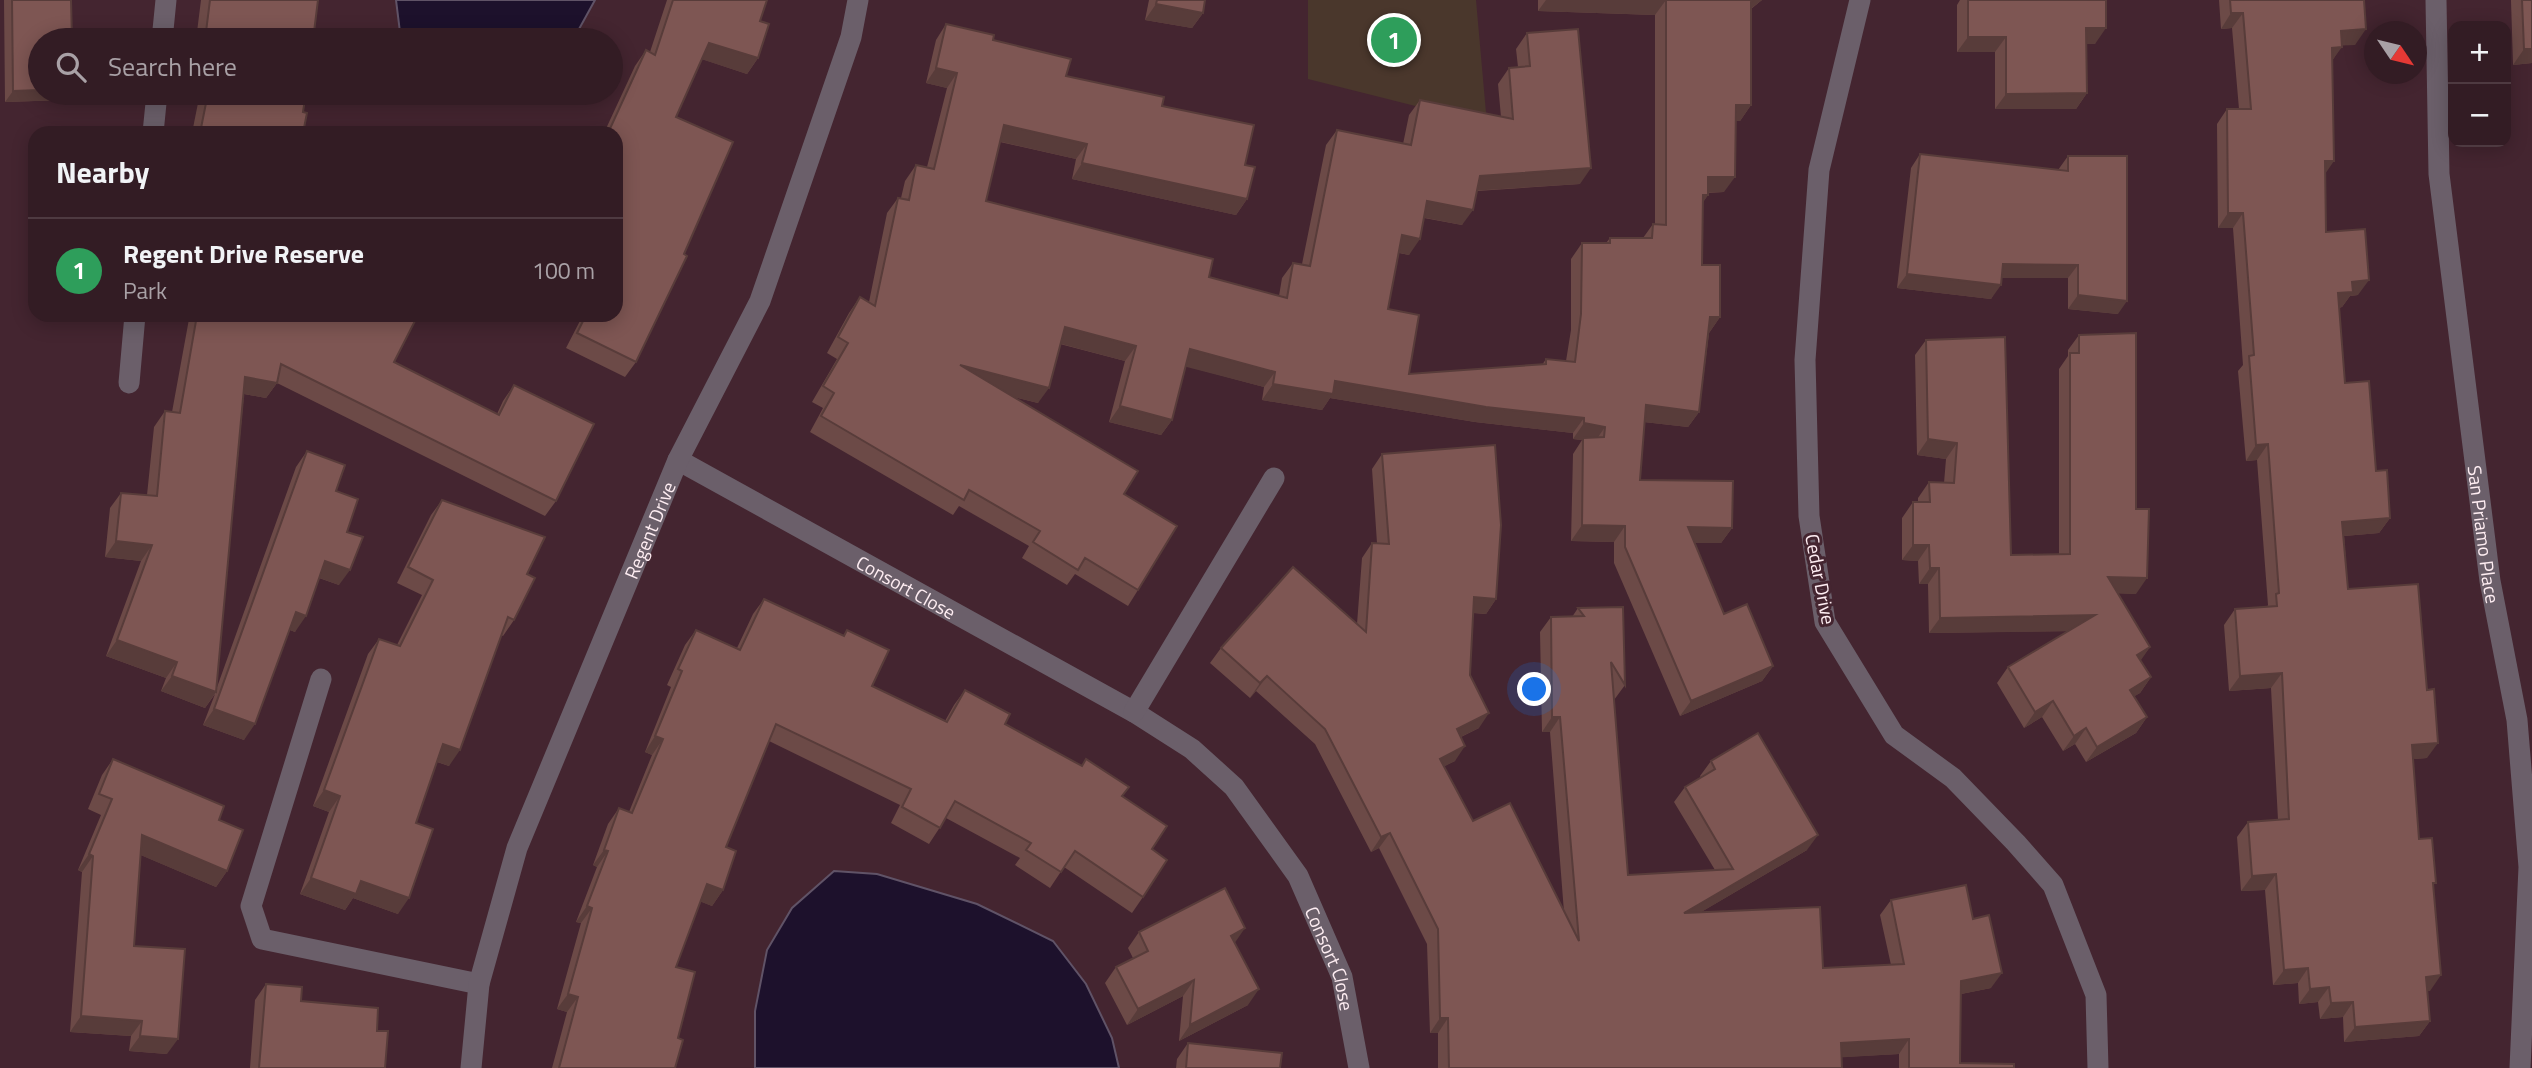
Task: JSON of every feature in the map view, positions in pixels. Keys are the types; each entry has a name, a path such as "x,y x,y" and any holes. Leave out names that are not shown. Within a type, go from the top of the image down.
{"street":[{"path":"163,28 166,0"},
{"name":"Regent Drive","path":"471,1068 478,984 517,848 678,460 760,301 850,37 858,0"},
{"name":"Cedar Drive","path":"1860,0 1819,170 1805,360 1809,516 1825,622 1894,735 1953,778 2053,885 2096,995 2098,1068"},
{"name":"San Priamo Place","path":"2436,0 2439,174 2490,580 2518,720 2529,867 2520,1068"},
{"path":"154,126 156,105"},
{"path":"129,383 134,322"},
{"name":"Consort Close","path":"678,460 1134,712 1192,749 1234,787 1298,876 1342,977 1359,1068"},
{"path":"1134,712 1274,478"},
{"path":"321,678 251,905 262,939 478,984"}],"shaded area":[{"path":"396,0 595,0 580,28 400,28"},
{"path":"1308,0 1476,0 1487,124 1308,79"},
{"path":"834,871 877,874 977,904 1053,941 1086,984 1112,1038 1119,1068 755,1068 755,1011 767,950 792,908"}],"building":[{"path":"12,0 71,0 72,28 28,28 28,90 13,91"},
{"path":"210,0 318,0 314,28 206,28"},
{"path":"673,0 767,0 760,21 769,24 758,58 709,43 676,117 733,142 684,254 687,256 636,362 577,333 582,322 623,322 623,126 611,126 646,50 655,55"},
{"path":"1157,0 1205,0 1203,13 1156,4"},
{"path":"1666,0 1753,0 1751,105 1736,105 1735,177 1708,177 1708,195 1703,195 1702,265 1720,265 1720,317 1710,317 1699,412 1646,405 1640,480 1733,481 1732,528 1688,527 1724,614 1747,604 1773,666 1691,701 1625,547 1625,526 1582,525 1583,438 1604,437 1605,427 1584,423 1584,418 1486,407 1335,381 1333,394 1273,384 1275,372 1190,349 1172,420 1120,406 1136,346 1065,327 1049,388 960,365 1138,471 1124,494 1177,526 1138,590 1085,558 1078,570 1033,542 1040,531 969,490 964,500 821,416 834,393 823,386 848,343 838,337 860,297 875,306 898,198 909,200 916,165 934,169 957,73 936,68 946,24 994,35 993,40 1071,59 1066,76 1164,97 1162,106 1254,125 1245,165 1255,167 1247,199 1082,163 1087,144 1004,125 986,201 1213,259 1209,277 1287,298 1293,263 1310,266 1337,130 1411,145 1420,100 1513,119 1509,68 1530,66 1527,33 1578,29 1591,168 1480,176 1473,210 1427,201 1420,239 1402,235 1388,309 1419,315 1409,374 1546,364 1546,359 1575,362 1581,314 1582,243 1610,243 1610,238 1652,238 1653,224 1666,225"},
{"path":"1968,0 2106,0 2106,28 2086,28 2087,93 2006,94 2006,37 1968,37"},
{"path":"2230,0 2364,0 2364,29 2341,31 2342,47 2332,48 2334,161 2325,161 2326,232 2365,229 2369,280 2352,282 2353,292 2338,293 2345,383 2369,381 2376,471 2387,470 2390,518 2342,522 2348,589 2418,584 2427,690 2434,689 2438,743 2412,745 2419,839 2432,838 2436,883 2433,883 2441,975 2426,977 2430,1021 2355,1027 2353,1002 2331,1003 2329,987 2310,989 2308,968 2284,970 2276,874 2252,876 2248,822 2289,819 2282,673 2240,676 2235,609 2277,606 2276,594 2279,593 2268,444 2256,445 2249,356 2254,355 2243,213 2228,213 2227,109 2251,109 2243,13 2231,13"},
{"path":"2522,0 2532,0 2532,49 2524,49"},
{"path":"206,105 304,105 303,112 307,113 304,126 201,126"},
{"path":"1920,154 2068,171 2068,156 2127,156 2127,301 2078,295 2078,265 2003,264 2001,285 1907,274"},
{"path":"196,322 414,322 394,362 499,415 514,385 594,424 556,501 281,364 277,383 245,377 216,692 172,676 177,662 117,640 152,545 116,541 121,493 157,496 165,411 180,413"},
{"path":"2136,333 2136,509 2149,509 2147,578 2108,577 2150,647 2137,655 2151,677 2130,690 2147,717 2097,747 2086,728 2074,736 2053,701 2035,712 2008,667 2095,615 1940,618 1939,568 1930,568 1929,545 1913,545 1913,502 1930,502 1929,482 1954,483 1957,443 1928,439 1926,340 2005,337 2011,555 2070,554 2070,353 2079,353 2079,335"},
{"path":"1495,445 1501,525 1496,599 1474,597 1470,675 1489,713 1457,729 1465,746 1440,759 1473,821 1510,803 1579,941 1560,717 1552,717 1551,617 1584,616 1578,608 1623,607 1625,685 1611,662 1628,875 1733,869 1685,787 1715,769 1711,761 1758,733 1818,835 1684,913 1820,907 1823,968 1904,964 1891,900 1966,885 1973,919 1989,915 2002,973 1961,981 1960,1063 2014,1064 2014,1068 1909,1068 1909,1039 1841,1043 1842,1068 1449,1068 1448,1018 1440,1018 1438,929 1390,833 1381,837 1325,729 1267,676 1260,683 1221,648 1293,567 1366,632 1372,543 1389,544 1382,454"},
{"path":"307,451 345,465 336,491 358,499 347,532 363,537 350,570 325,561 306,616 296,612 255,724 214,709"},
{"path":"442,500 545,537 527,574 535,578 514,620 508,617 460,750 443,744 416,823 433,829 409,898 361,881 356,894 311,878 340,796 324,790 379,639 400,646 433,580 408,567"},
{"path":"764,599 844,636 847,630 889,650 872,686 947,722 965,690 1010,714 1005,724 1082,766 1086,759 1129,787 1122,796 1167,826 1152,849 1167,860 1143,897 1075,851 1061,872 1026,850 1031,843 955,801 940,828 902,807 911,789 776,724 726,847 736,851 723,890 707,884 676,967 695,972 678,1038 683,1040 675,1068 559,1068 578,997 568,994 592,908 587,906 608,851 604,850 619,808 632,813 663,739 655,736 682,671 678,669 696,630 740,650"},
{"path":"113,759 224,806 219,820 243,830 227,871 142,835 134,946 185,949 178,1039 140,1036 142,1021 81,1016 93,856 89,854 112,799 99,794"},
{"path":"1225,888 1245,928 1231,936 1259,989 1190,1025 1194,980 1138,1009 1116,967 1148,951 1139,932"},
{"path":"266,984 302,987 301,1001 378,1008 377,1031 388,1031 385,1068 259,1068"},
{"path":"1188,1043 1282,1053 1280,1068 1186,1068"}],"place":[{"name":"Regent Drive Reserve","path":"1394,40"}]}
